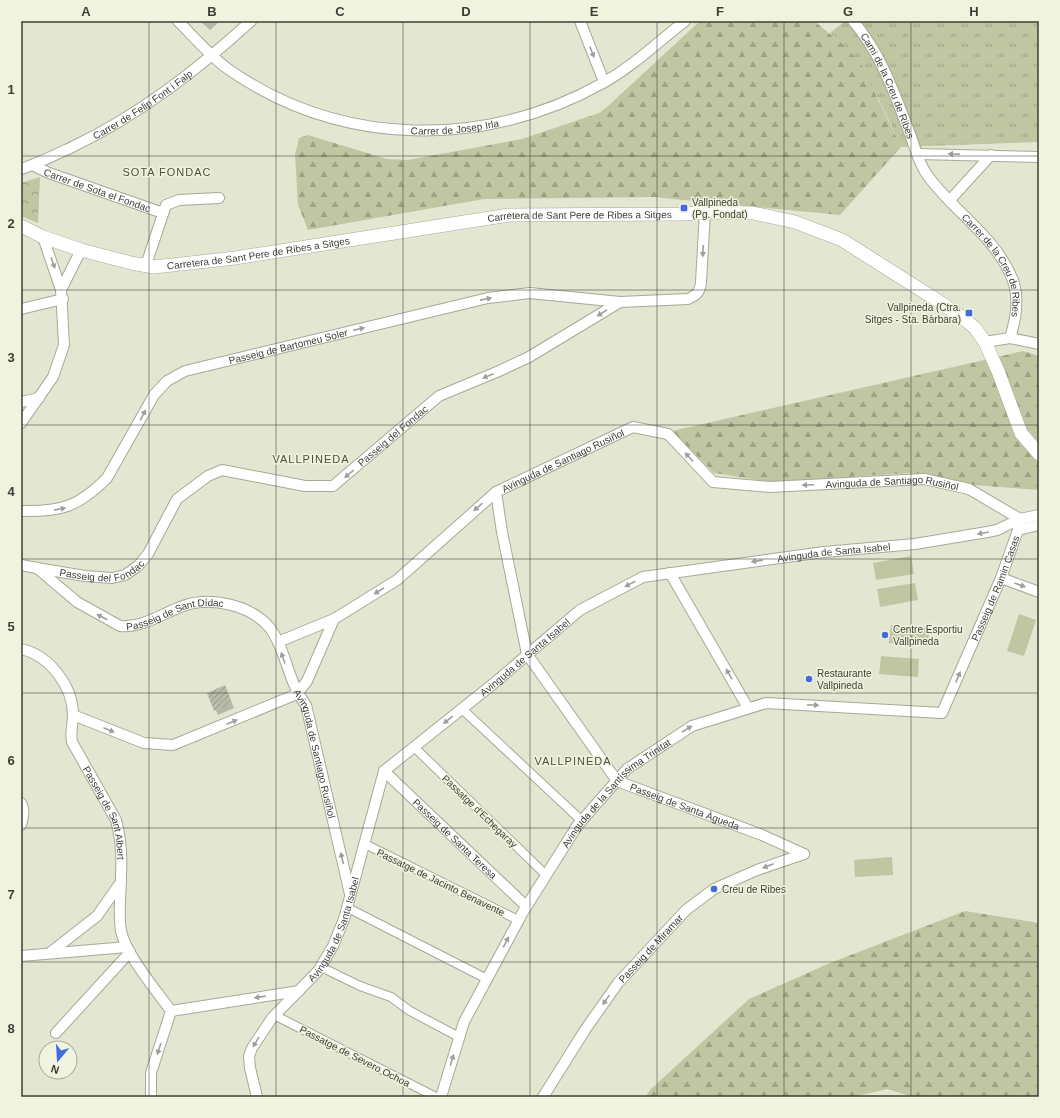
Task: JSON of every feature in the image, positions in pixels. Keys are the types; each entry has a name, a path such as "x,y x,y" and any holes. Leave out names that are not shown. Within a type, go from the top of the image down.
{"street":[{"name":"Carrer de Josep Irla","path":"178,21 213,56 228,68 255,85 301,108 346,122 399,130 452,130 498,124 547,109 604,82 630,65 685,21"},
{"name":"Carrer de Felip Font i Falp","path":"21,169 108,129 163,95 213,56 251,21"},
{"path":"580,21 604,82"},
{"name":"Camí de la Creu de Ribes","path":"853,21 868,41 880,62 918,154"},
{"path":"918,154 1039,157"},
{"name":"Carrer de la Creu de Ribes","path":"918,154 928,176 993,245 1005,263 1013,280 1016,296 1016,316 1010,338"},
{"path":"950,200 991,155"},
{"name":"Carrer de Sota el Fondac","path":"32,165 49,173 163,213"},
{"name":"Carrer de Sota el Fondac","path":"146,265 163,213 168,203 179,200 219,198"},
{"name":"Carretera de Sant Pere de Ribes a Sitges","path":"21,226 81,250 146,265 176,265 235,258 509,215 685,214 705,212 753,213 774,217 795,222 842,240 963,318 975,328 984,342 998,371 1022,433 1039,454"},
{"name":"Passeig del Fondac","path":"37,568 85,576 112,578 126,575 138,566 148,554 177,499 208,476 222,470 305,486 333,486 439,396 500,371 529,357 620,302 688,299 695,296 700,290 705,212"},
{"path":"21,423 53,377 62,351 62,295 43,236"},
{"path":"21,309 62,295 81,250"},
{"name":"Passeig de Bartomeu Soler","path":"21,511 49,511 70,506 86,498 107,478 154,395 167,381 185,371 488,298 530,293 620,302"},
{"path":"984,342 1010,338 1039,344"},
{"path":"21,402 39,398"},
{"name":"Avinguda de Santiago Rusiñol","path":"278,642 334,619 397,580 496,492 633,427 668,434 713,482 770,487 924,479 970,489 1020,519"},
{"name":"Passeig de Santa Àgueda","path":"496,492 527,654 617,781 762,835 804,854"},
{"name":"Avinguda de Santa Isabel","path":"257,1097 251,1080 249,1056 257,1039 274,1015 321,967 333,946 348,908 384,771 462,709 580,610 643,577 824,552 915,544 998,530 1020,519 1039,515"},
{"name":"Passeig de Ramin Casas","path":"942,713 1001,578 1018,530 1020,519"},
{"name":"Passeig de Ramin Casas","path":"1018,530 1039,525"},
{"name":"Passeig de Sant Dídac","path":"21,565 37,568 77,602 120,626 128,627 143,623 184,606 201,603 217,603 246,610 270,629 278,642 297,694"},
{"path":"670,573 748,708"},
{"path":"1001,578 1039,592"},
{"name":"Avinguda de Santiago Rusiñol","path":"334,619 307,681 297,694 306,705 351,896"},
{"name":"Passeig de Sant Albert","path":"21,649 33,653 52,668 63,680 70,696 73,715 70,734 72,742 116,820 121,846 121,930 128,949 171,1012"},
{"path":"73,715 144,743 173,745 297,694"},
{"name":"Avinguda de la Santíssima Trinitat","path":"441,1097 464,1022 518,920 582,821 627,769 692,726 766,702 942,713"},
{"path":"462,709 582,821"},
{"name":"Passatge d'Echegaray","path":"414,747 546,875"},
{"name":"Passeig de Santa Teresa","path":"384,771 526,906"},
{"path":"21,803 24,817 21,825"},
{"name":"Passatge de Jacinto Benavente","path":"365,844 518,920"},
{"name":"Passeig de Miramar","path":"543,1097 618,983 686,910 714,889 757,870 804,854"},
{"path":"51,952 97,916 121,882"},
{"path":"348,908 487,979"},
{"path":"21,956 51,952 128,949"},
{"path":"56,1033 128,949"},
{"path":"321,967 360,986 391,997 410,1011 459,1037"},
{"path":"151,1097 151,1073 171,1012 299,991"},
{"name":"Passatge de Severo Ochoa","path":"274,1015 436,1097"}],"green space":[{"path":"700,21 814,21 845,46 862,66 901,147 840,215 653,197 484,199 308,230 298,205 295,155 299,138 308,135 387,159 408,160 522,139 599,113"},
{"path":"845,21 1039,21 1039,142 901,147 872,86 863,71 830,33"},
{"path":"40,177 38,223 21,216 21,183"},
{"path":"1023,351 1039,356 1039,490 974,485 910,473 770,482 714,473 672,431"},
{"path":"911,556 914,574 876,580 873,563"},
{"path":"915,583 918,600 880,607 877,589"},
{"path":"1019,614 1036,620 1024,656 1007,651"},
{"path":"891,625 929,628 928,646 889,643"},
{"path":"881,656 919,659 918,677 879,674"},
{"path":"892,857 893,875 855,877 854,860"},
{"path":"965,911 1039,923 1039,1097 913,1097 887,1089 853,1097 645,1097 651,1089 749,999 830,963"}],"building":[{"path":"202,21 212,21 207,26"},
{"path":"225,685 232,703 214,711 207,693"}],"place":[{"name":"Vallpineda (Pg. Fondat)","path":"684,208"},
{"name":"Vallpineda (Ctra. Sitges - Sta. Bàrbara)","path":"969,313"},
{"name":"Centre Esportiu Vallpineda","path":"885,635"},
{"name":"Restaurante Vallpineda","path":"809,679"},
{"name":"Creu de Ribes","path":"714,889"}],"district":[{"name":"SOTA FONDAC","path":"167,172"},
{"name":"VALLPINEDA","path":"311,459"},
{"name":"VALLPINEDA","path":"573,761"}]}
